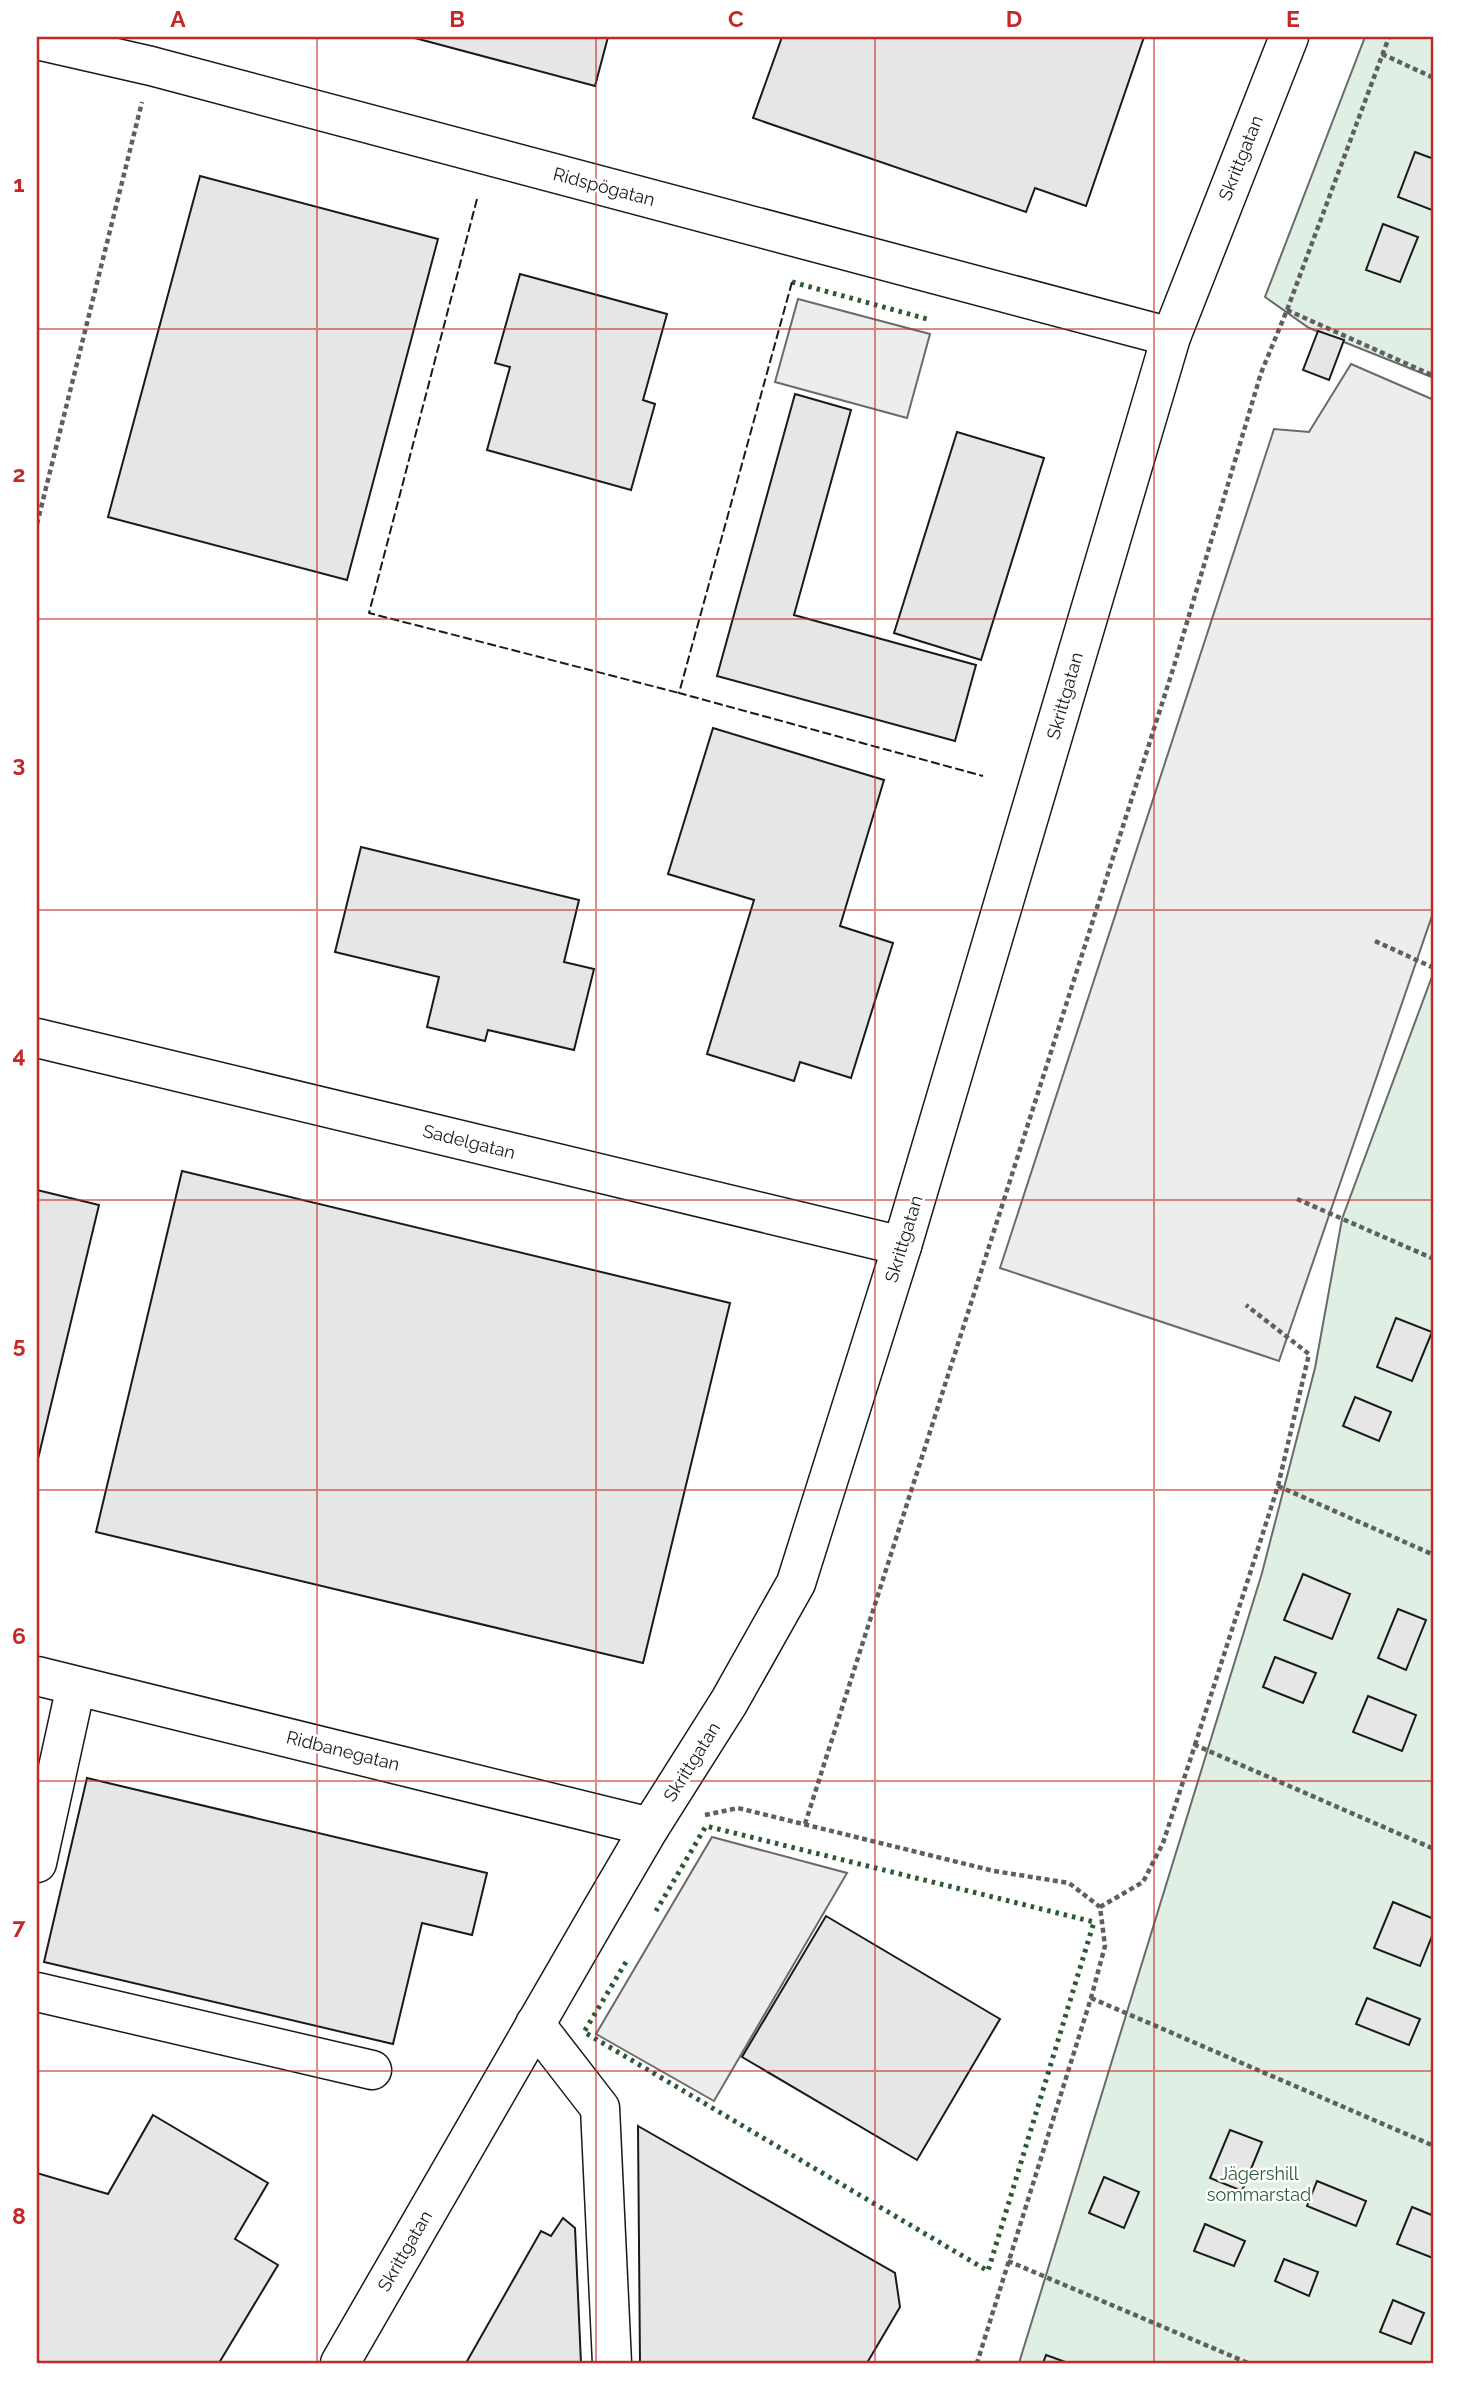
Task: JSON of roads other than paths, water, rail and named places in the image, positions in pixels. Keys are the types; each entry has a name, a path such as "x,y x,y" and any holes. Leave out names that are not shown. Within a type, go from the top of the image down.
{"street":[{"name":"Skrittgatan","path":"340,2363 650,1827 729,1702 796,1583 902,1246 1171,337 1289,37"},
{"name":"Ridspögatan","path":"37,40 151,66 1171,337"},
{"name":"Sadelgatan","path":"37,1038 902,1246"},
{"name":"Ridbanegatan","path":"37,1676 650,1827"},
{"path":"37,1863 76,1685"},
{"path":"37,1992 372,2070"},
{"path":"536,2024 600,2108 612,2363"}],"park label":[{"name":"Jägershill sommarstad","path":"1259,2184"}]}
